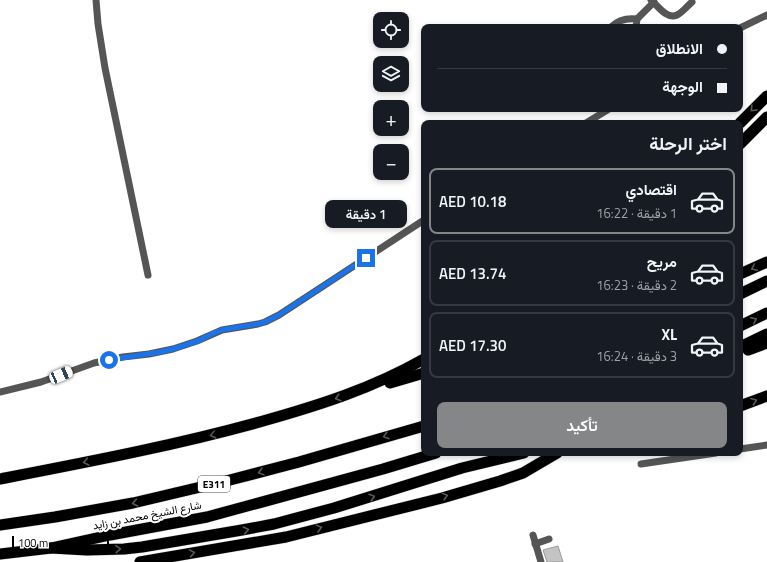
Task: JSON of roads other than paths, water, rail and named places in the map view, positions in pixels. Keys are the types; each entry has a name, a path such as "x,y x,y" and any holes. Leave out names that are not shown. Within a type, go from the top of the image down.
{"highway":[{"path":"743,120 767,96"},
{"path":"743,141 767,117"},
{"path":"743,273 767,262"},
{"path":"743,293 767,281"},
{"path":"743,325 767,313"},
{"path":"743,346 767,334"},
{"path":"743,351 767,343"},
{"path":"355,392 382,381 421,361"},
{"path":"0,479 129,454 207,436 283,416 355,392 421,374"},
{"path":"743,405 767,396"},
{"name":"شارع الشيخ محمد بن زايد","path":"0,526 140,502 292,464 421,427"},
{"name":"شارع الشيخ محمد بن زايد","path":"0,554 51,548 110,535 207,517 426,456"},
{"path":"51,548 87,550 160,545 274,524 327,510 446,473 511,456"},
{"path":"140,562 286,537 442,498 500,481 523,472 552,456"}],"street":[{"path":"96,0 105,68 148,275"},
{"path":"636,24 637,18 653,1 667,15 673,16 679,14 692,2"},
{"path":"743,27 767,15"},
{"path":"615,24 627,19 637,18"},
{"path":"591,120 604,112"},
{"path":"0,392 41,382 94,363 173,349 198,341 222,330 265,322 279,315 421,222"},
{"path":"743,449 767,445"},
{"path":"641,464 696,456"},
{"path":"533,535 541,562"},
{"path":"535,544 549,539"}]}
